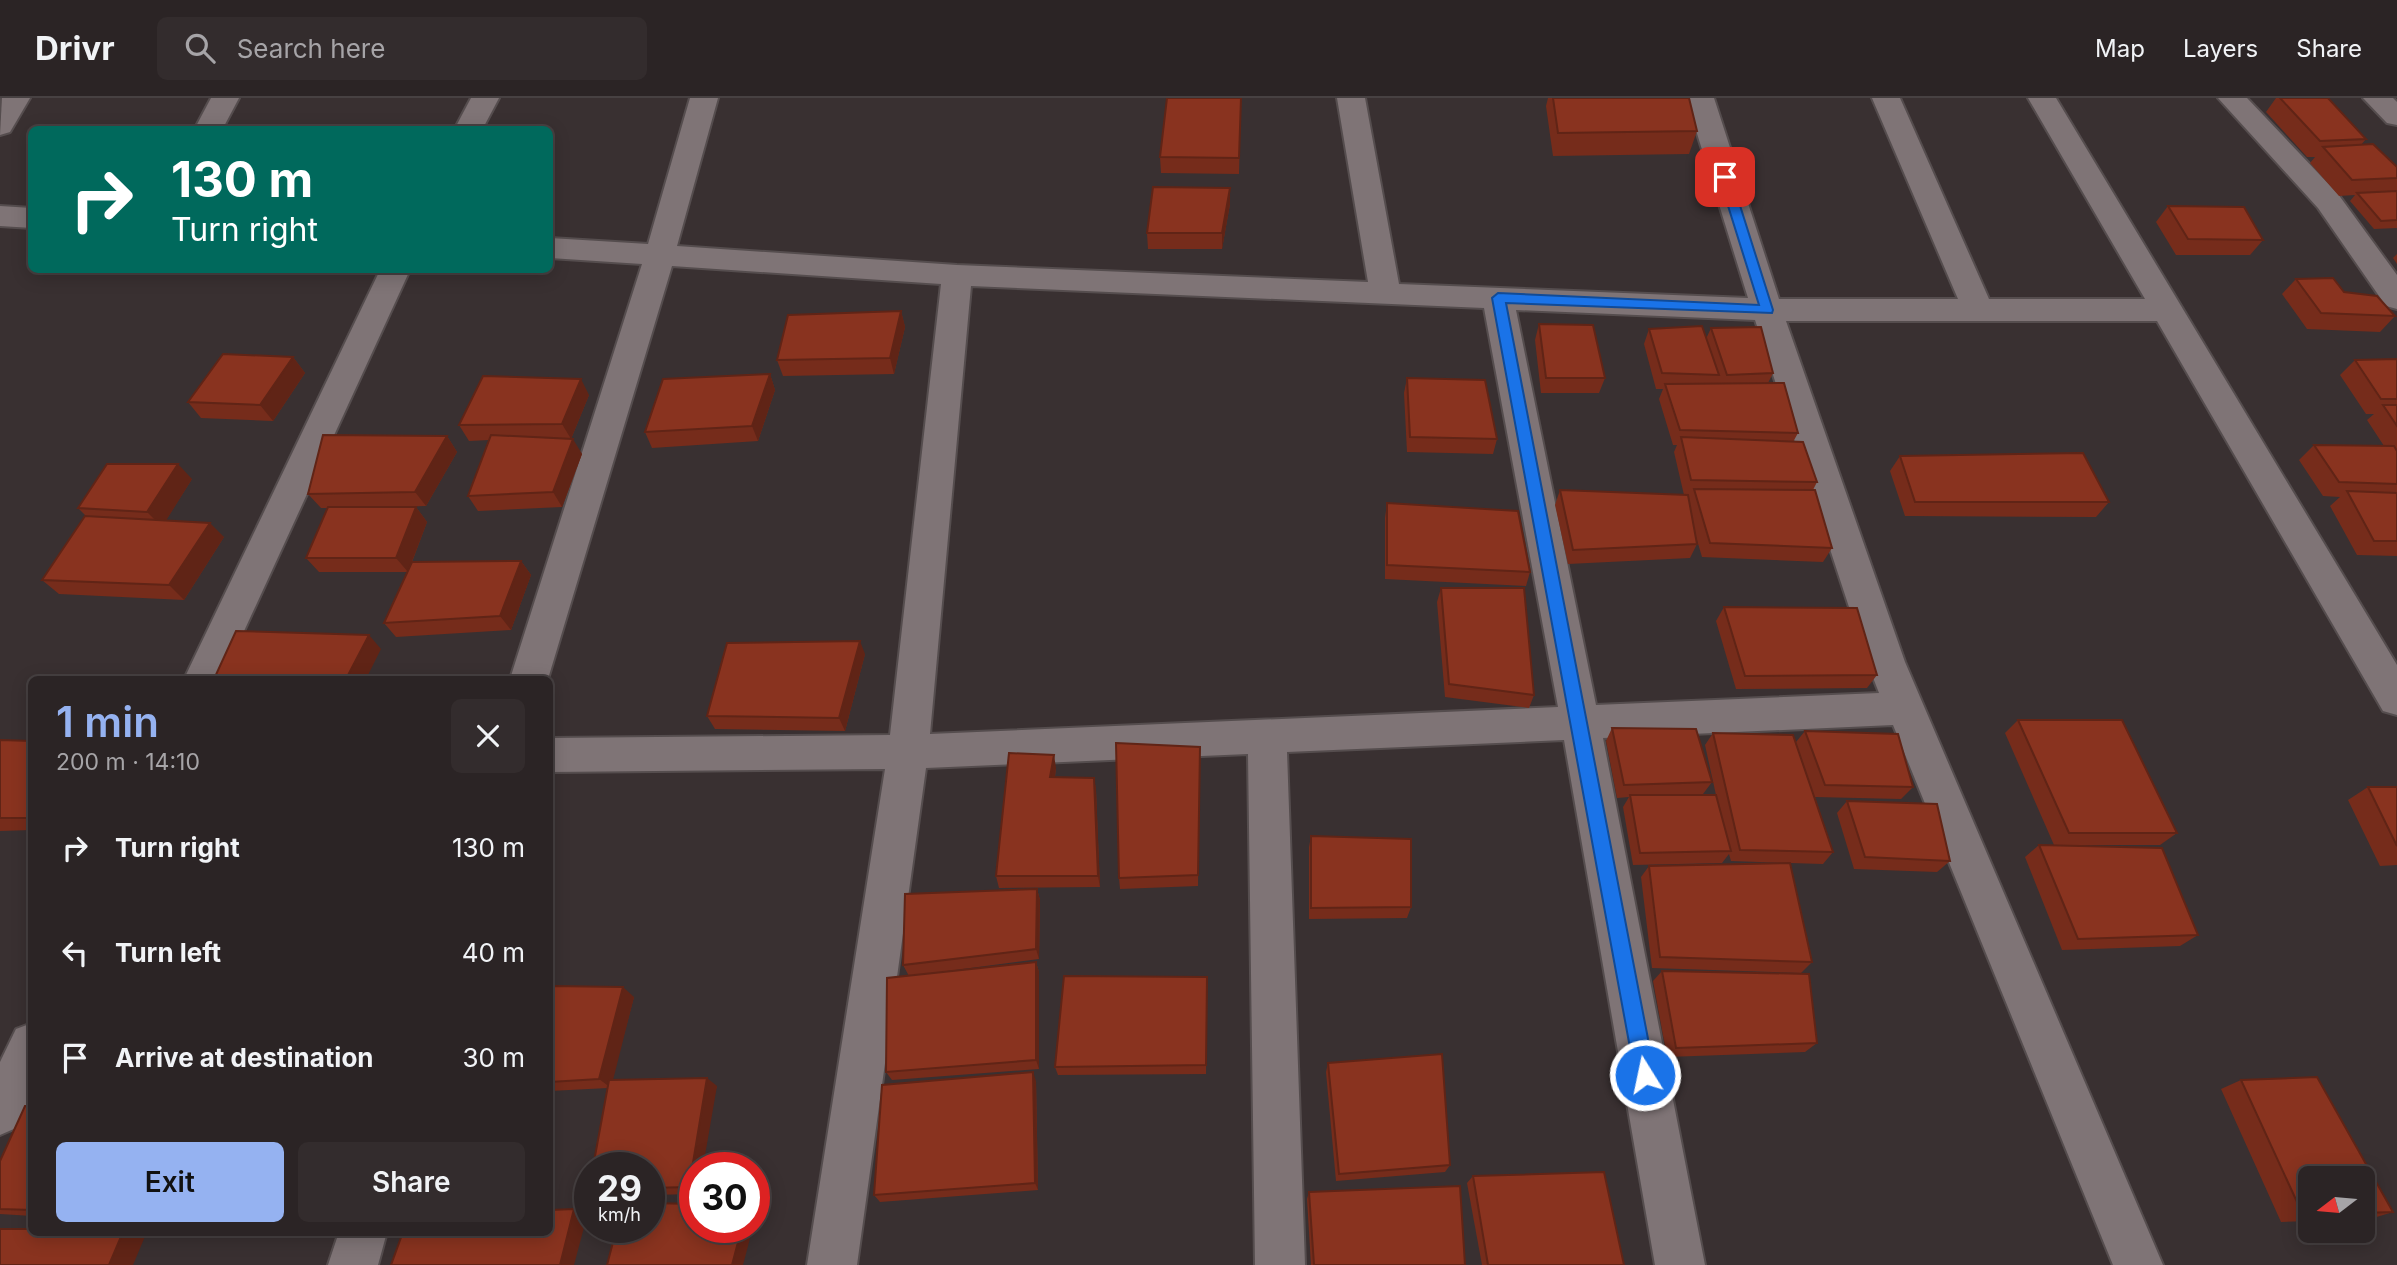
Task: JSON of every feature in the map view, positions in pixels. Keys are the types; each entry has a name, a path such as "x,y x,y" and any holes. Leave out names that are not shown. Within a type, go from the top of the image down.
{"street":[{"path":"0,126 16,98"},
{"path":"210,126 225,98"},
{"path":"470,126 485,98"},
{"path":"530,676 660,254 705,98"},
{"path":"1351,98 1385,293"},
{"path":"1700,98 1767,310 1886,662 2138,1265"},
{"path":"1886,98 1978,310"},
{"path":"2042,98 2397,699"},
{"path":"2232,98 2328,201 2397,298"},
{"path":"2377,98 2397,117"},
{"path":"0,216 28,218"},
{"path":"553,248 957,275 1767,310 2165,310"},
{"path":"204,676 394,273"},
{"path":"832,1265 908,752 957,275"},
{"path":"1498,298 1580,721 1680,1265"},
{"path":"553,755 908,752 1906,708"},
{"path":"1267,736 1280,1265"},
{"path":"0,1112 28,1053"},
{"path":"353,1265 362,1236"}],"building":[{"path":"1167,98 1241,98 1239,158 1160,157"},
{"path":"1553,98 1689,98 1697,131 1558,133"},
{"path":"2280,98 2328,98 2366,139 2320,141"},
{"path":"2373,144 2397,167 2397,178 2352,180 2323,147"},
{"path":"1153,187 1230,188 1222,233 1147,233"},
{"path":"2397,191 2397,220 2381,221 2357,193"},
{"path":"2168,206 2244,207 2263,240 2188,239"},
{"path":"2333,278 2344,292 2377,296 2395,316 2321,313 2296,279"},
{"path":"901,311 890,358 777,360 788,315"},
{"path":"1539,324 1593,325 1605,378 1546,378"},
{"path":"1702,326 1719,375 1662,373 1649,329"},
{"path":"1761,327 1773,373 1727,375 1711,328"},
{"path":"223,354 293,357 260,405 188,402"},
{"path":"2397,359 2397,399 2381,399 2355,360"},
{"path":"770,374 752,426 645,432 663,379"},
{"path":"483,376 581,379 562,424 459,425"},
{"path":"1407,378 1485,380 1497,439 1410,437"},
{"path":"1784,383 1798,433 1680,430 1665,384"},
{"path":"2383,405 2397,405 2397,426"},
{"path":"323,435 447,436 415,492 308,494"},
{"path":"491,435 573,439 553,492 468,496"},
{"path":"1681,437 1803,442 1817,482 1691,480"},
{"path":"2314,445 2394,446 2397,451 2397,484 2339,482"},
{"path":"2083,453 2109,502 1915,502 1900,456"},
{"path":"107,464 178,464 147,512 78,508"},
{"path":"1694,489 1815,490 1832,548 1710,543"},
{"path":"1560,490 1688,495 1697,544 1573,550"},
{"path":"2347,491 2397,493 2397,541 2374,541"},
{"path":"1387,503 1518,511 1530,572 1387,565"},
{"path":"328,507 416,507 396,558 306,558"},
{"path":"85,516 210,523 169,585 42,580"},
{"path":"521,561 500,616 384,623 412,562"},
{"path":"1441,588 1524,588 1534,695 1449,684"},
{"path":"1724,607 1857,608 1877,675 1745,676"},
{"path":"236,631 369,635 348,676 215,676"},
{"path":"860,641 839,718 707,716 727,643"},
{"path":"2018,720 2122,720 2177,833 2069,833"},
{"path":"1612,728 1696,729 1712,782 1624,785"},
{"path":"1805,731 1898,734 1913,787 1825,785"},
{"path":"1713,733 1793,735 1833,852 1740,850"},
{"path":"0,740 28,741 28,818 0,818"},
{"path":"1116,743 1200,747 1198,875 1119,878"},
{"path":"1009,753 1054,755 1050,777 1094,778 1098,876 996,876"},
{"path":"2368,787 2397,787 2397,846"},
{"path":"1630,795 1716,795 1731,851 1640,853"},
{"path":"1847,801 1937,804 1950,861 1865,857"},
{"path":"1311,836 1411,839 1411,907 1311,908"},
{"path":"2039,845 2162,848 2198,935 2078,939"},
{"path":"1790,863 1812,962 1660,957 1649,866"},
{"path":"1037,889 1036,949 903,965 905,894"},
{"path":"1036,962 1036,1060 886,1072 887,978"},
{"path":"1662,971 1809,974 1817,1043 1676,1048"},
{"path":"1064,976 1207,977 1206,1065 1055,1067"},
{"path":"553,986 623,987 599,1079 553,1082"},
{"path":"1442,1054 1450,1165 1339,1174 1328,1063"},
{"path":"1033,1072 1035,1183 874,1195 882,1085"},
{"path":"2317,1077 2367,1166 2298,1166 2298,1204 2241,1080"},
{"path":"707,1078 695,1152 679,1152 679,1187 665,1188 665,1152 596,1152 609,1080"},
{"path":"25,1106 28,1106 28,1210 0,1209 0,1161"},
{"path":"1604,1172 1624,1265 1488,1265 1473,1176"},
{"path":"2375,1180 2393,1212 2375,1213"},
{"path":"1460,1186 1465,1265 1314,1265 1309,1192"},
{"path":"665,1203 679,1204 679,1243 738,1243 732,1265 607,1265 613,1243 665,1243"},
{"path":"574,1209 560,1265 391,1265 402,1236 553,1236 553,1210"},
{"path":"0,1229 28,1229 28,1236 121,1236 109,1265 0,1265"}],"route":[{"path":"1645,1075 1498,298 1767,310 1725,177"}]}
